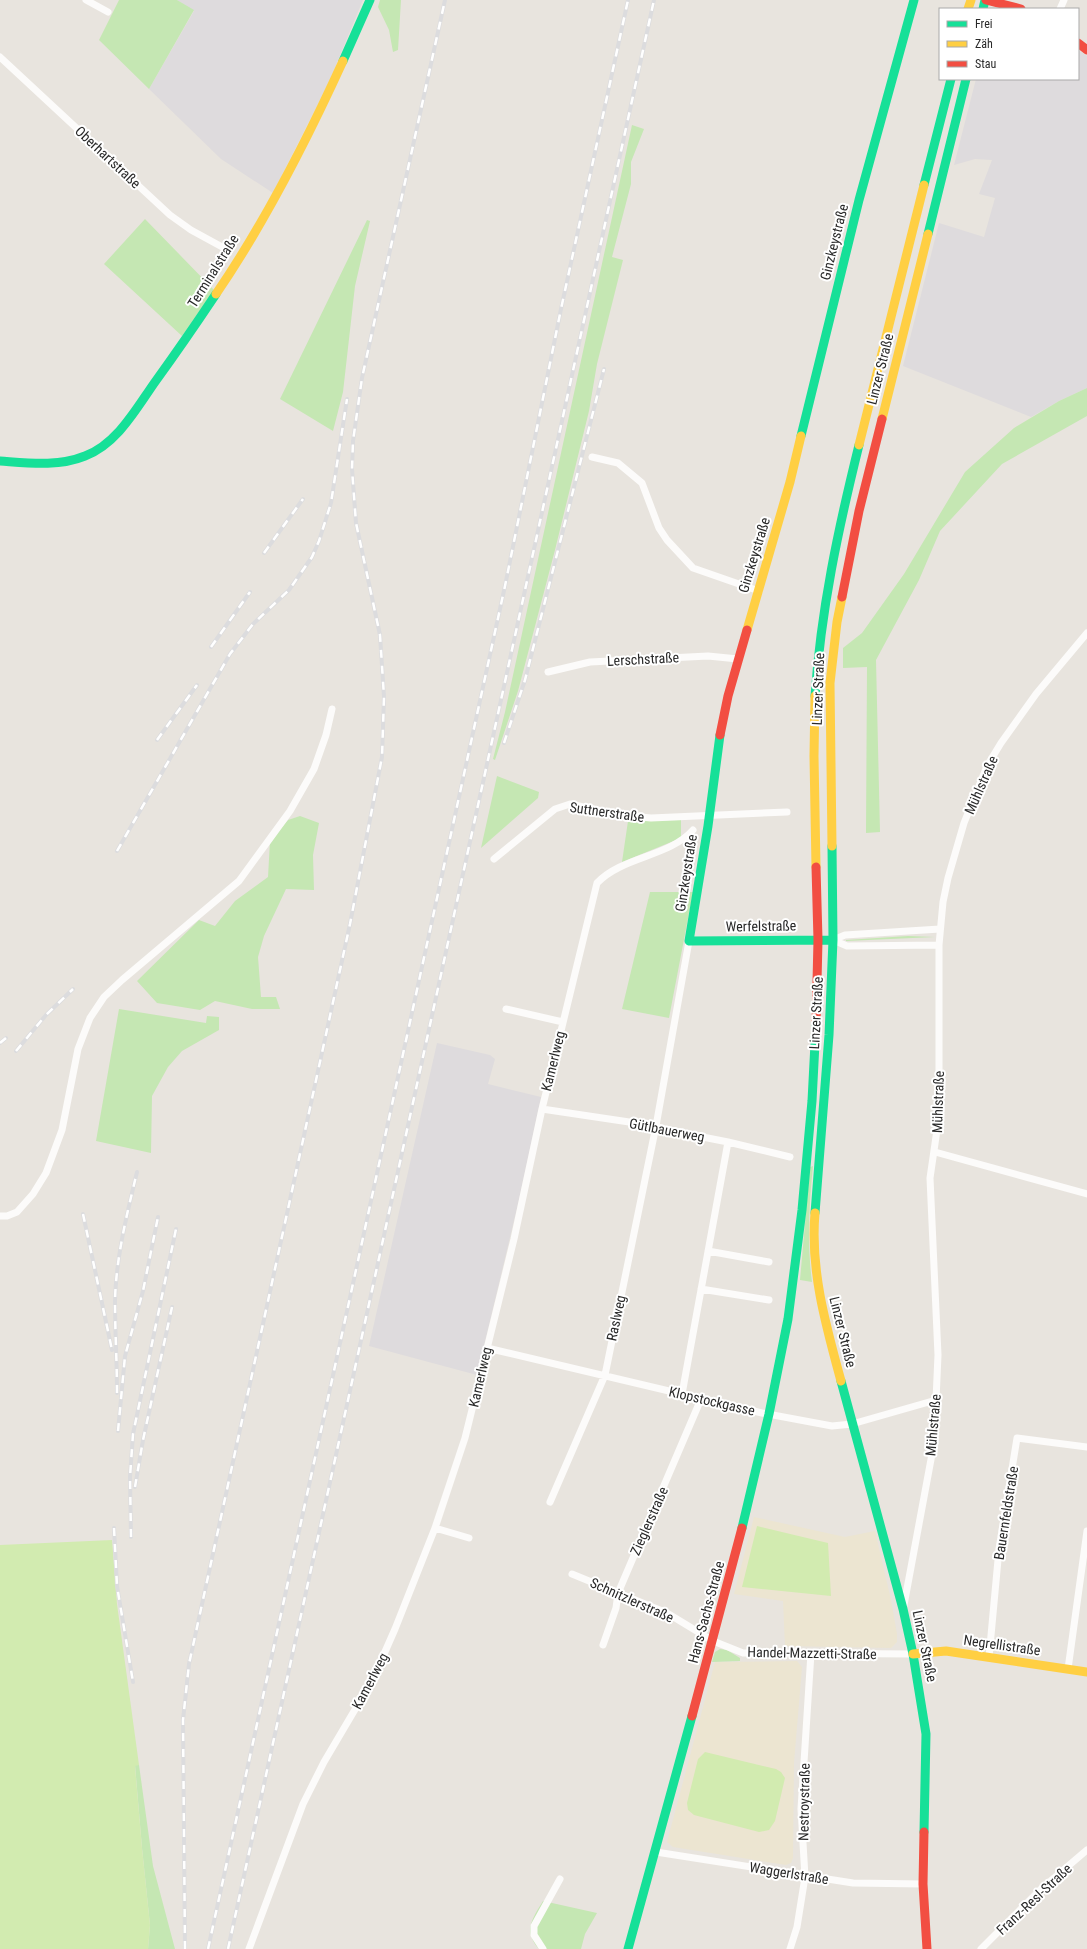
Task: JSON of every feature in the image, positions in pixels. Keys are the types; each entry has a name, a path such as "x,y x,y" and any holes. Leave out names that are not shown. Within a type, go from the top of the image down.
{"main road":[{"name":"Terminalstraße","path":"0,460 47,464 66,462 96,451 121,428 203,313 253,234 308,137 351,48 370,0"},
{"name":"Ginzkeystraße","path":"689,941 710,815 720,733 728,696 790,482 859,200 914,0"},
{"path":"986,0 1017,8"},
{"path":"1079,44 1087,50"},
{"name":"Linzer Straße","path":"794,1278 812,1101 816,1035 818,940 814,756 815,700 824,605 848,491 951,80"},
{"name":"Linzer Straße","path":"927,1949 923,1884 926,1734 913,1654 903,1609 852,1424 819,1291 814,1253 814,1221 829,1035 833,940 830,683 837,622 845,575 859,511 966,80"},
{"name":"Werfelstraße","path":"689,941 833,940"},
{"name":"Hans-Sachs-Straße","path":"628,1949 656,1852 736,1554 769,1414 794,1278"},
{"name":"Negrellistraße","path":"913,1654 946,1651 1087,1672"}],"street":[{"path":"86,0 108,12"},
{"name":"Oberhartstraße","path":"0,57 170,214 191,230 224,248"},
{"path":"592,457 618,463 642,483 659,528 667,540 693,568 759,591"},
{"name":"Mühlstraße","path":"903,1609 932,1454 936,1400 938,1355 930,1178 935,1152 939,1103 940,929 947,884 955,852 976,791 987,766 1001,743 1036,694 1087,633"},
{"name":"Lerschstraße","path":"548,672 590,662 708,656 738,659"},
{"path":"0,1216 7,1216 17,1212 33,1194 46,1173 62,1130 78,1049 90,1018 104,998 122,980 239,881 290,811 314,769 326,735 332,709"},
{"name":"Suttnerstraße","path":"494,859 555,809 570,804 650,818 787,812"},
{"name":"Kamerlweg","path":"249,1949 303,1804 324,1762 373,1679 435,1528 465,1438 528,1175 542,1109 597,883 604,875 620,867 684,841 693,830"},
{"name":"Werfelstraße","path":"833,940 846,935 940,929"},
{"name":"Werfelstraße","path":"833,940 847,946 940,944"},
{"name":"Ginzkeystraße","path":"656,1126 689,941"},
{"path":"506,1009 563,1022"},
{"name":"Gütlbauerweg","path":"542,1109 656,1126 667,1130 728,1142 790,1158"},
{"name":"Raslweg","path":"550,1502 605,1375 656,1126"},
{"path":"682,1394 728,1142"},
{"path":"935,1152 1087,1194"},
{"path":"708,1251 769,1262"},
{"path":"701,1289 769,1300"},
{"name":"Klopstockgasse","path":"487,1348 701,1399 832,1426 852,1424 936,1400"},
{"name":"Zieglerstraße","path":"604,1645 616,1608 618,1593 701,1399"},
{"name":"Bauernfeldstraße","path":"989,1657 999,1549 1017,1438 1087,1447"},
{"path":"435,1528 469,1538"},
{"path":"1068,1669 1087,1531"},
{"name":"Schnitzlerstraße","path":"572,1574 667,1613 713,1641"},
{"name":"Handel-Mazzetti-Straße","path":"713,1641 744,1653 913,1654"},
{"name":"Nestroystraße","path":"790,1949 797,1927 805,1876 801,1809 811,1653"},
{"name":"Franz-Resl-Straße","path":"981,1949 1040,1890 1087,1850"},
{"name":"Waggerlstraße","path":"656,1852 853,1883 923,1884"},
{"path":"544,1949 534,1935 534,1926 560,1879"}],"shaded area":[{"path":"177,0 363,0 329,82 273,193 221,159 149,89 194,11"},
{"path":"1079,51 1087,56 1087,388 1059,401 1031,417 903,366 939,223 984,237 995,198 979,194 992,160 975,159 954,165 976,80 1079,80"},
{"path":"437,1043 490,1055 495,1059 488,1084 541,1097 517,1208 477,1375 369,1346"},
{"path":"754,1517 845,1537 875,1531 891,1600 897,1642 891,1648 785,1646 783,1601 734,1594"},
{"path":"797,1661 802,1667 794,1763 793,1858 791,1863 786,1865 673,1847 667,1842 715,1662"}],"green space":[{"path":"119,0 177,0 194,10 149,89 99,40"},
{"path":"380,0 401,0 398,50 393,52 389,30 378,7"},
{"path":"632,125 644,129 631,162 631,184 612,257 623,260 597,364 589,411 555,550 518,691 495,760 493,759 505,712"},
{"path":"145,219 214,290 182,336 104,264"},
{"path":"367,220 370,221 355,286 343,392 333,431 280,399"},
{"path":"1087,388 1087,416 1002,464 940,531 919,580 876,660 880,832 866,833 867,667 843,668 843,648 862,633 904,574 965,472 1014,428 1059,401"},
{"path":"497,776 539,792 538,798 481,848"},
{"path":"300,816 319,823 313,855 314,890 286,889 264,936 258,957 261,997 276,997 280,1009 252,1009 215,1001 200,1010 157,1003 137,981 199,920 215,926 235,901 268,877 270,841 288,820"},
{"path":"681,820 681,838 622,862 628,821"},
{"path":"650,892 693,892 669,1018 622,1009"},
{"path":"908,936 935,937 846,941 846,940"},
{"path":"119,1009 206,1023 207,1016 219,1017 219,1030 182,1051 168,1067 152,1096 151,1153 96,1141"},
{"path":"813,1166 809,1224 809,1253 812,1282 800,1280 810,1167"},
{"path":"757,1526 828,1543 831,1596 742,1587"},
{"path":"112,1540 117,1604 139,1765 135,1766 150,1925 148,1949 0,1949 0,1545"},
{"path":"720,1649 727,1650 740,1658 740,1661 712,1662 715,1652"},
{"path":"705,1752 776,1769 781,1772 785,1778 775,1821 769,1830 759,1832 694,1815 688,1810 687,1803 698,1759"},
{"path":"135,1765 139,1765 153,1866 175,1949 148,1949 150,1925"},
{"path":"543,1901 597,1913 585,1934 581,1949 539,1949 534,1943 530,1931 531,1925 535,1914"}],"railway":[{"path":"185,1949 183,1720 189,1664 350,924 382,757 384,697 380,635 356,523 352,469 353,441 362,378 445,0"},
{"path":"208,1949 505,586 561,309 628,0"},
{"path":"228,1949 654,0"},
{"path":"504,743 525,680 604,369"},
{"path":"117,851 230,654 253,624 289,590 312,557 319,541 331,503 347,399"},
{"path":"264,553 303,499"},
{"path":"211,647 250,592"},
{"path":"157,740 197,685"},
{"path":"16,1051 46,1015 73,989"},
{"path":"0,1043 6,1038"},
{"path":"117,1393 115,1313 117,1268 129,1204 137,1172"},
{"path":"83,1214 112,1350"},
{"path":"118,1431 125,1356 143,1291 158,1217"},
{"path":"131,1537 130,1477 133,1434 176,1229"},
{"path":"135,1487 143,1440 172,1307"},
{"path":"114,1528 117,1586 133,1682"}],"traffic: fast":[{"path":"343,61 370,0"},
{"path":"801,436 859,200 914,0"},
{"path":"983,8 985,0"},
{"path":"924,185 951,80"},
{"path":"928,234 966,80"},
{"path":"0,461 21,463 64,462 85,456 107,443 125,425 216,294"},
{"path":"815,696 821,632 831,570 859,445"},
{"path":"720,735 708,826 689,941 833,940"},
{"path":"815,1213 829,1035 833,940 832,846"},
{"path":"742,1528 769,1414 788,1319 802,1210 812,1101 816,1024"},
{"path":"841,1381 903,1609 913,1654 926,1734 924,1832"},
{"path":"628,1949 692,1716"}],"traffic: slow":[{"path":"968,8 971,0"},
{"path":"216,294 268,210 300,151 343,61"},
{"path":"859,445 924,185"},
{"path":"882,419 928,234"},
{"path":"747,630 790,482 801,436"},
{"path":"832,846 830,683 837,622 842,597"},
{"path":"815,696 814,756 816,867"},
{"path":"815,1213 815,1256 820,1298 841,1381"},
{"path":"913,1654 946,1651 1087,1672"}],"traffic: jam":[{"path":"986,0 1017,8"},
{"path":"1079,44 1087,50"},
{"path":"842,597 859,511 882,419"},
{"path":"720,735 728,696 747,630"},
{"path":"816,867 818,940 816,1024"},
{"path":"692,1716 742,1528"},
{"path":"924,1832 923,1884 927,1949"}]}
